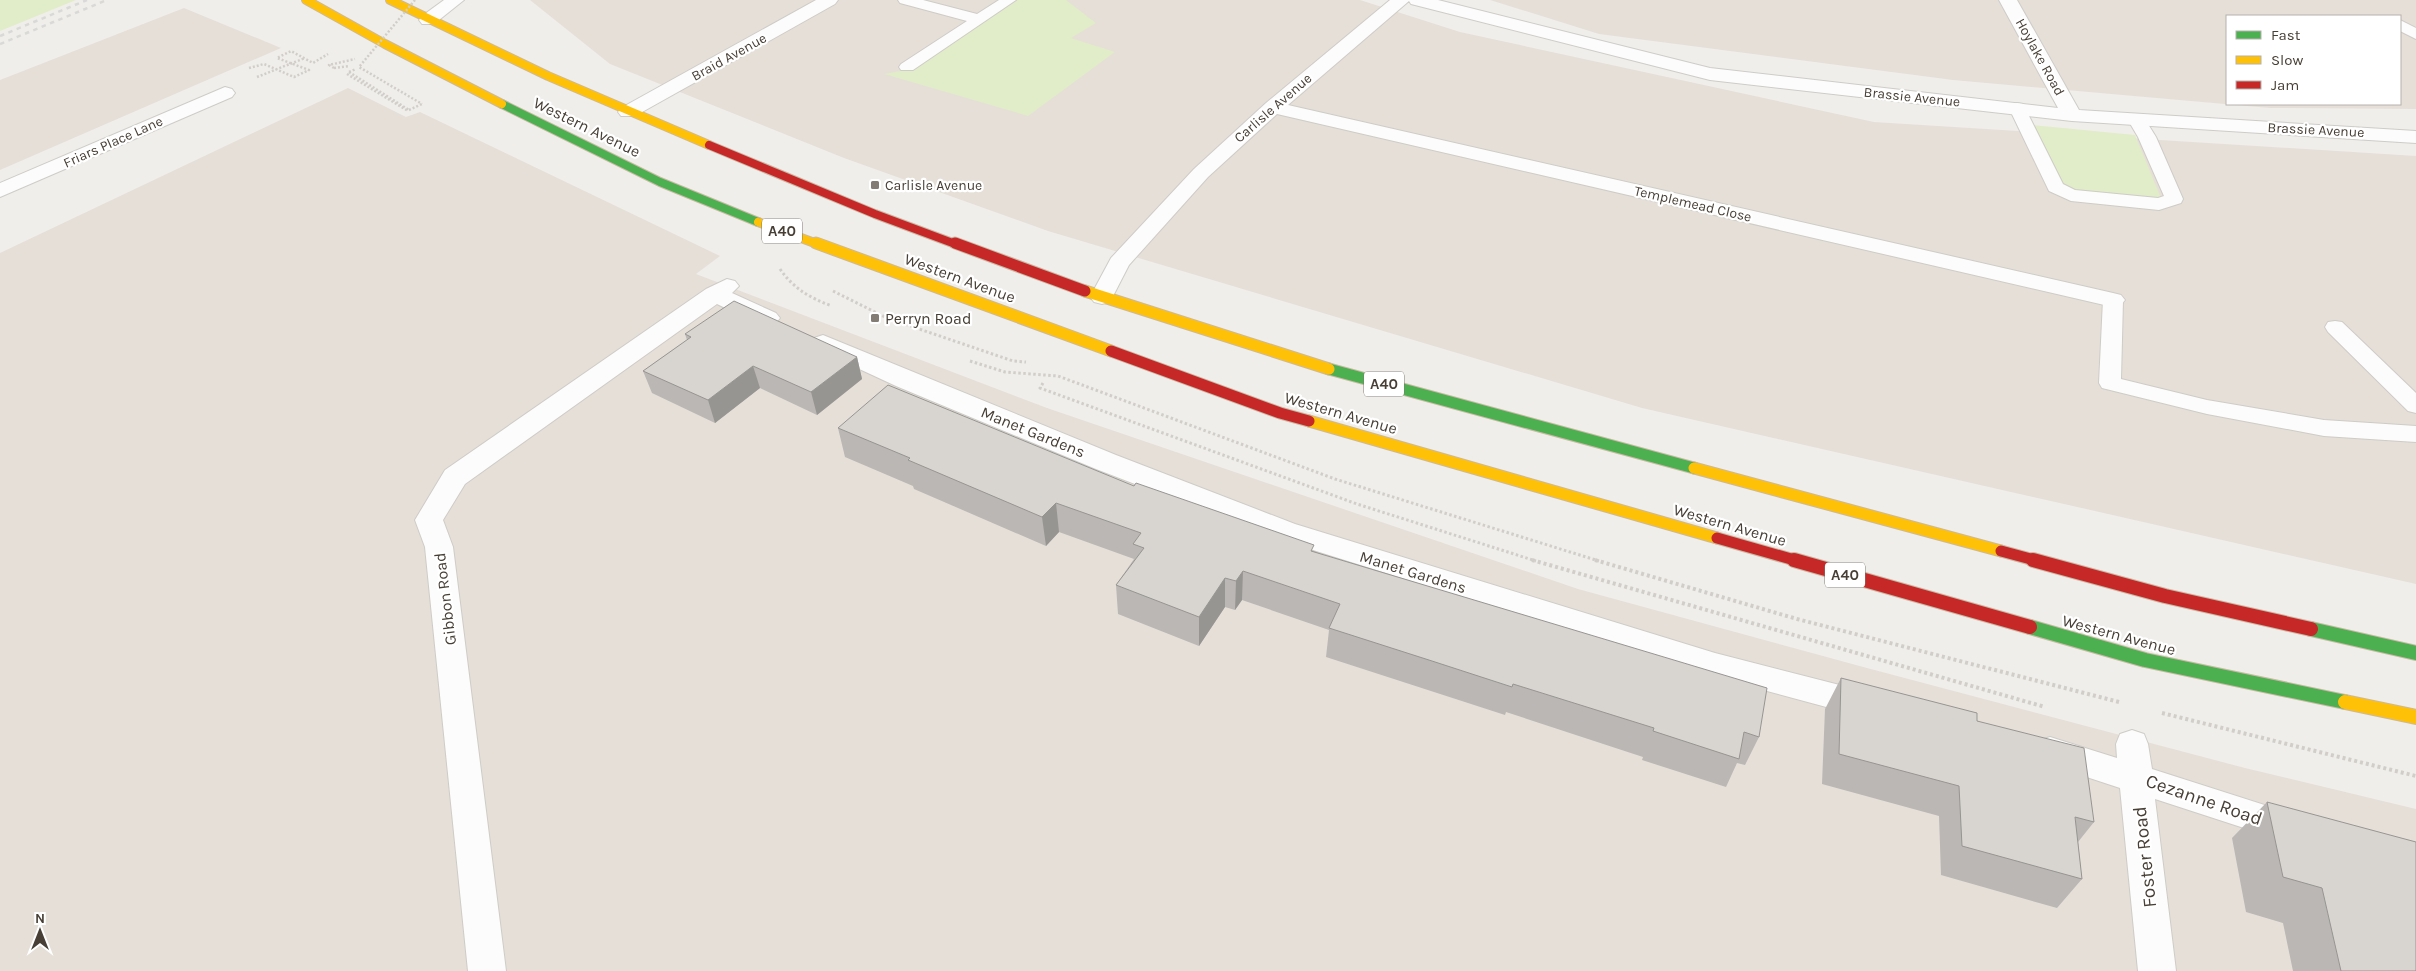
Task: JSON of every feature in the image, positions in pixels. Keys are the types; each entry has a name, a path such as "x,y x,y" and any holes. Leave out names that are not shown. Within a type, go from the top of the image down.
{"highway":[{"name":"Western Avenue","path":"306,0 385,44 556,132 722,209 1280,413 2145,660 2416,717"},
{"name":"Western Avenue","path":"390,0 428,20 628,112 875,214 1102,297 1308,364 2165,596 2416,653"}],"street":[{"path":"428,20 455,0"},
{"name":"Braid Avenue","path":"628,112 829,0"},
{"name":"Carlisle Avenue","path":"1102,297 1118,263 1201,173 1273,107 1400,0"},
{"name":"Brassie Avenue","path":"1417,0 1710,74 2072,115 2416,136"},
{"name":"Hoylake Road","path":"2008,0 2072,115"},
{"name":"Friars Place Lane","path":"0,192 225,93"},
{"name":"Templemead Close","path":"1273,107 2113,300"},
{"name":"Manet Gardens","path":"721,290 796,331 905,380 1106,462 1285,530 1715,665 1893,711"},
{"name":"Gibbon Road","path":"487,971 439,547 429,520 454,477 721,290"},
{"path":"2021,743 2134,760"},
{"name":"Cezanne Road","path":"2134,760 2194,798 2313,834"},
{"name":"Foster Road","path":"2134,760 2157,971"}],"lane":[{"path":"905,0 978,19"},
{"path":"908,67 978,19 1010,0"},
{"path":"2401,19 2416,18"},
{"path":"2401,26 2416,34"},
{"path":"2017,108 2022,124 2055,187 2071,195 2160,204 2174,199 2147,136 2136,120"},
{"path":"2113,300 2110,383 2207,407 2324,428 2416,434"},
{"path":"2335,327 2416,406"}],"path":[{"path":"408,111 348,73 409,110 422,104 359,67 415,0"},
{"path":"246,69 264,64 294,77 309,70 276,58 291,52 313,63 333,51"},
{"path":"267,74 306,58"},
{"path":"334,68 329,65 355,59"},
{"path":"784,278 807,296 834,307"},
{"path":"826,288 887,318 1013,361 1032,362"},
{"path":"961,357 1005,372 1058,376 1335,479 1605,563 1797,619 2127,704"},
{"path":"1043,383 1040,388 1366,507 1704,612 2048,708"},
{"path":"2155,711 2416,776"}],"shaded area":[{"path":"530,0 1360,0 1460,32 1874,122 2416,156 2416,584 1642,408 1048,231 844,158 610,64"},
{"path":"1490,0 2416,0 2416,109 2270,108 2236,105 2401,105 2401,15 2226,15 2226,104 1953,80 1599,34"},
{"path":"184,8 281,48 0,170 0,80"},
{"path":"348,88 406,117 420,112 720,256 696,274 1047,408 1578,589 2245,768 2416,809 2416,971 0,971 0,253"}],"green space":[{"path":"0,0 76,0 0,31"},
{"path":"1018,0 1066,0 1096,23 1071,38 1115,52 1028,116 884,74 911,69"},
{"path":"2032,125 2135,135 2161,198 2071,190 2062,186"}],"building":[{"path":"734,301 857,357 811,392 753,366 708,400 643,371 691,337 685,334"},
{"path":"888,385 1134,486 1136,483 1314,545 1311,551 1767,688 1759,737 1744,732 1739,759 1653,731 1654,728 1513,684 1512,687 1329,628 1340,604 1243,571 1236,581 1225,578 1199,617 1116,585 1144,548 1133,544 1141,533 1056,503 1042,517 838,428"},
{"path":"1841,678 1977,713 1977,721 2084,748 2094,822 2075,817 2082,879 1962,846 1959,786 1839,754"},
{"path":"2267,802 2416,842 2416,971 2341,971 2322,888 2283,877"}],"railway":[{"path":"0,36 87,0"},
{"path":"0,44 107,0"}],"traffic: fast":[{"path":"502,104 660,182 758,222"},
{"path":"1329,369 1694,468"},
{"path":"2030,627 2145,660 2345,702"},
{"path":"2311,629 2416,653"}],"traffic: slow":[{"path":"306,0 385,44 502,104"},
{"path":"390,0 548,76 709,145"},
{"path":"758,222 1111,351"},
{"path":"1085,291 1329,369"},
{"path":"1309,421 1717,538"},
{"path":"1694,468 2001,551"},
{"path":"2345,702 2416,717"}],"traffic: jam":[{"path":"709,145 875,214 1085,291"},
{"path":"1111,351 1280,413 1309,421"},
{"path":"1717,538 2030,627"},
{"path":"2001,551 2165,596 2311,629"}],"place":[{"name":"Carlisle Avenue","path":"875,185"},
{"name":"Perryn Road","path":"875,318"}]}
